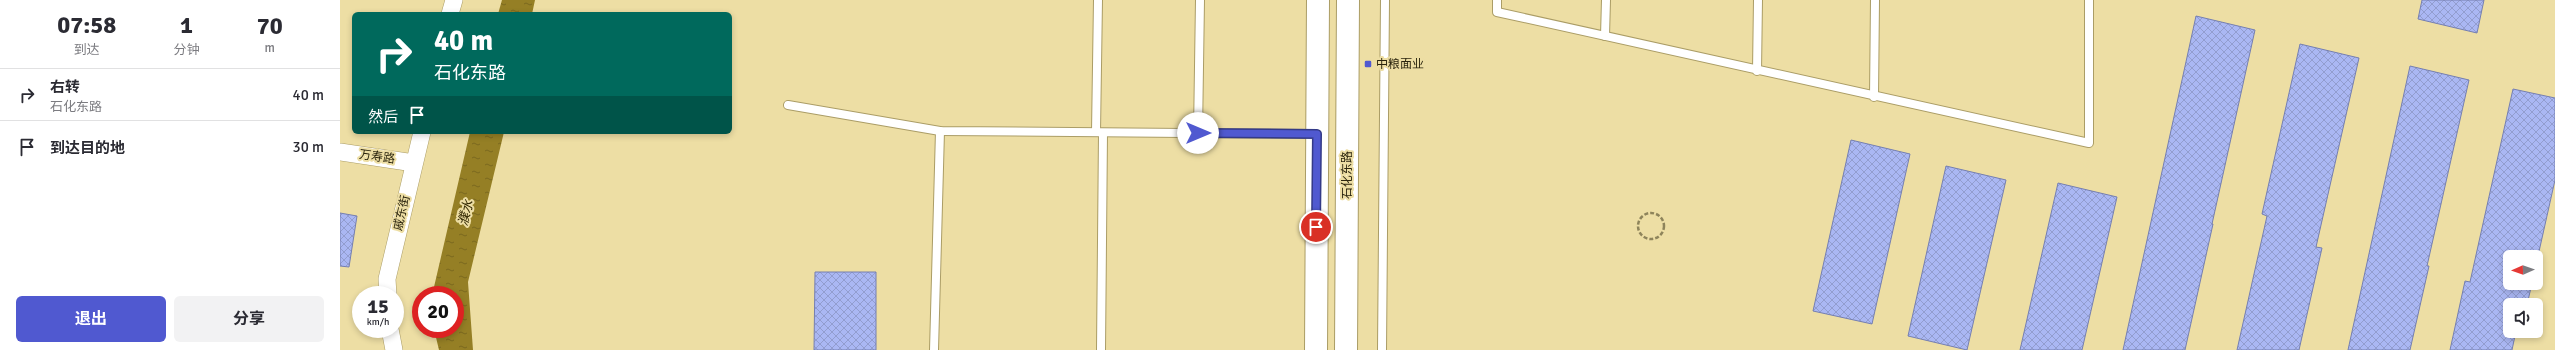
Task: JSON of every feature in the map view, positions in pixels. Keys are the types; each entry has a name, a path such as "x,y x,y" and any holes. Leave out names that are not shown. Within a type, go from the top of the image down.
{"main road":[{"path":"1316,350 1318,0"},
{"name":"石化东路","path":"1346,350 1348,0"}],"street":[{"path":"451,12 454,0"},
{"name":"戚东街","path":"387,286 387,279 421,134"},
{"name":"万寿路","path":"340,152 414,163"},
{"path":"392,338 394,350"}],"lane":[{"path":"1098,0 1101,350"},
{"path":"1198,133 1200,0"},
{"path":"1382,350 1385,0"},
{"path":"1497,0 1497,12 1874,97 2089,143 2090,0"},
{"path":"1605,36 1606,0"},
{"path":"1758,0 1758,70"},
{"path":"1874,97 1875,0"},
{"path":"788,105 940,131 1317,134"},
{"path":"934,350 940,131"}],"path":[{"path":"1654,213 1664,220 1664,232 1655,240 1648,240 1643,237 1638,226 1643,216 1654,213"}],"water":[{"path":"502,0 535,0 532,12 499,12"},
{"name":"濮水","path":"470,134 504,134 468,282 473,350 439,350 436,338 464,338 464,286 434,286"}],"building":[{"path":"2422,0 2484,0 2477,33 2418,19"},
{"path":"2196,16 2255,30 2213,224 2185,350 2123,350"},
{"path":"2300,44 2359,58 2316,247 2322,248 2299,350 2237,350 2267,216 2262,214"},
{"path":"2410,66 2469,80 2427,266 2429,266 2410,350 2348,350"},
{"path":"2513,89 2555,98 2555,180 2539,250 2503,250 2503,290 2530,290 2529,298 2503,298 2503,338 2515,338 2512,350 2450,350 2465,281 2470,282"},
{"path":"1851,140 1910,154 1872,324 1813,311"},
{"path":"1946,166 2006,180 1967,350 1908,336"},
{"path":"2058,183 2117,197 2082,350 2020,350"},
{"path":"340,213 357,216 349,267 340,266"},
{"path":"815,272 876,272 876,350 814,350"}],"place":[{"name":"中粮面业","path":"1368,64"}],"route":[{"path":"1198,133 1317,134 1316,227"}]}
